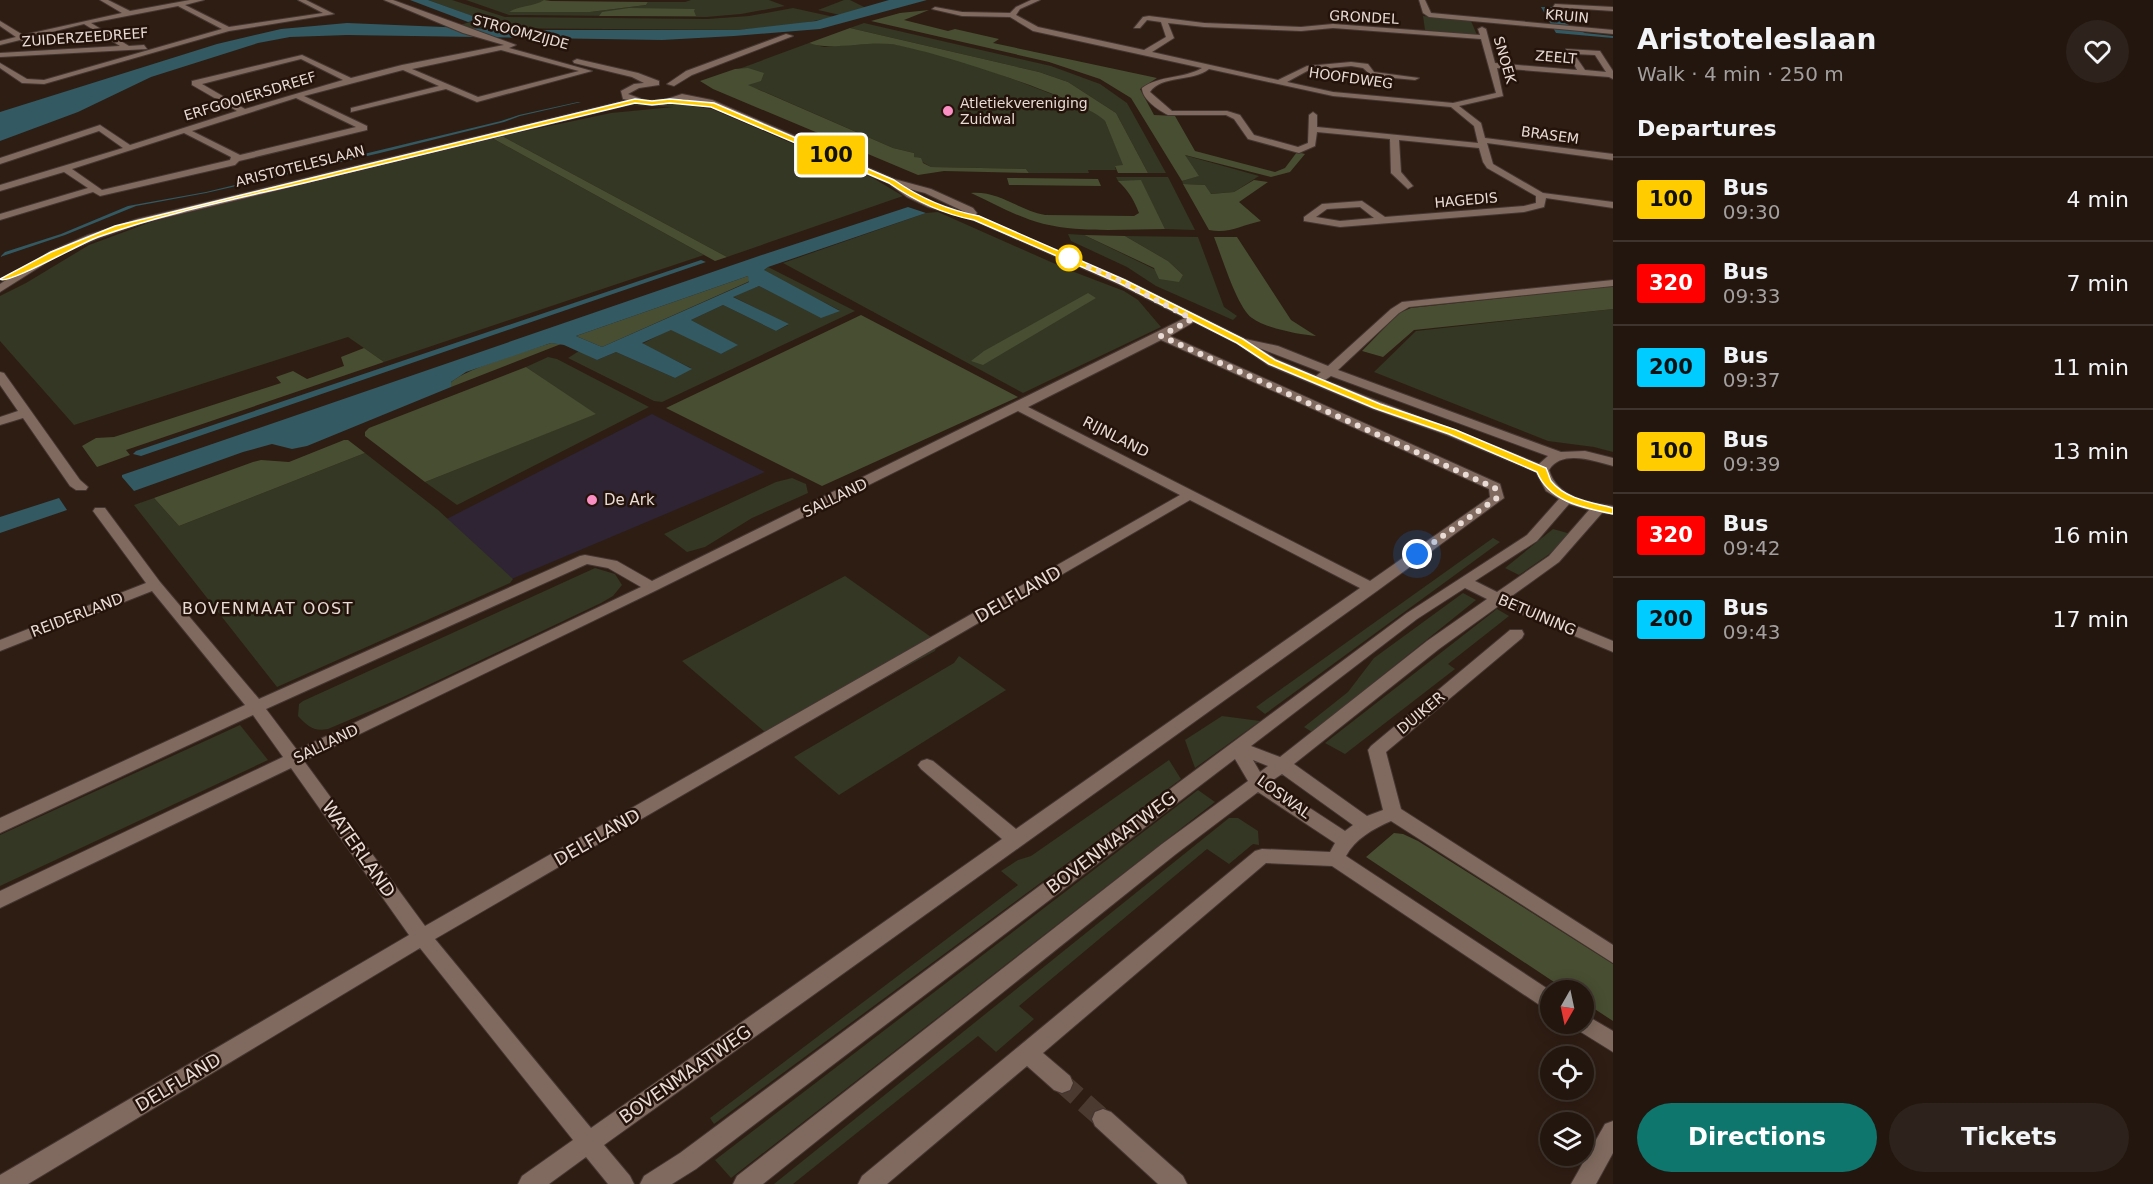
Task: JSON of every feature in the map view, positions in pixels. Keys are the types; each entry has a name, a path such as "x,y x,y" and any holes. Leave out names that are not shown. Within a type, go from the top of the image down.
{"street":[{"path":"104,0 128,13"},
{"path":"0,43 20,36 85,22 201,0"},
{"path":"0,65 25,81 44,82 228,29 331,14 301,0"},
{"name":"STROOMZIJDE","path":"387,0 499,44 512,45 635,75 651,83"},
{"path":"1012,15 1018,8 1036,0"},
{"name":"KRUIN","path":"1422,0 1425,13 1429,15 1613,32"},
{"path":"1555,6 1613,8 1609,0"},
{"path":"177,4 228,29"},
{"name":"HOOFDWEG","path":"935,9 962,14 1012,15 1036,29 1334,93 1453,105"},
{"name":"GRONDEL","path":"1137,26 1145,18 1301,29 1333,26 1484,38"},
{"path":"1144,53 1170,38 1164,20"},
{"name":"SNOEK","path":"1453,105 1500,94 1481,20"},
{"path":"85,22 128,48"},
{"path":"0,23 45,52"},
{"path":"671,84 689,72 789,36"},
{"path":"402,67 477,100 588,71 499,44"},
{"name":"ERFGOOIERSDREEF","path":"0,188 296,95 499,44"},
{"name":"ZUIDERZEEDREEF","path":"0,55 172,45"},
{"name":"ZEELT","path":"1583,72 1569,51 1597,53 1612,76"},
{"path":"243,111 195,83 302,57 349,80"},
{"path":"1280,82 1307,68 1351,64 1365,66 1372,74 1415,78"},
{"name":"ZEELT","path":"1491,65 1612,76"},
{"path":"1209,66 1200,75 1154,82 1145,90 1146,93 1163,109 1171,113 1227,113 1237,117 1251,137 1299,150 1312,144 1313,115"},
{"name":"STROOMZIJDE","path":"615,71 627,78 634,86"},
{"path":"682,96 683,89 671,84 651,83 626,90 626,97 635,101 652,103 670,101 712,105"},
{"path":"354,110 445,87"},
{"path":"66,169 100,193 235,162 234,159 364,128 296,95"},
{"path":"670,101 682,96 709,102 891,181 912,196 956,214 976,218 1122,282 1240,341 1272,362 1377,406 1452,432 1542,470"},
{"name":"ARISTOTELESLAAN","path":"585,113 626,97"},
{"name":"ARISTOTELESLAAN","path":"0,289 53,254 92,237 141,221 635,101"},
{"path":"1453,105 1478,125 1490,166 1540,195 1613,205"},
{"path":"0,160 100,128 129,148"},
{"name":"BRASEM","path":"1313,129 1483,143 1613,157"},
{"path":"184,130 239,158"},
{"path":"1394,137 1396,173 1408,186"},
{"path":"0,217 95,189"},
{"name":"HAGEDIS","path":"1383,221 1362,204 1325,206 1307,219 1340,224 1383,221 1524,209 1541,205 1540,195"},
{"name":"ARISTOTELESLAAN","path":"0,279 30,268"},
{"path":"1317,380 1354,351 1395,310 1406,304 1613,283"},
{"path":"1017,406 1192,319"},
{"name":"BOVENMAATWEG","path":"530,1184 1497,498 1495,488 1161,336"},
{"path":"1240,341 1274,348 1329,372 1561,456"},
{"path":"0,376 78,485"},
{"name":"RIJNLAND","path":"1017,406 1372,588"},
{"name":"SALLAND","path":"0,900 652,587 1017,406"},
{"path":"0,421 26,413"},
{"path":"1542,470 1548,462 1561,456 1584,455 1613,462"},
{"path":"745,1184 1257,782 1497,598 1554,559 1605,509 1568,498 1550,486 1542,470"},
{"name":"DELFLAND","path":"7,1184 422,938 1191,494"},
{"name":"BOVENMAATWEG","path":"652,1184 688,1161 1463,581 1532,538 1568,498"},
{"name":"WATERLAND","path":"100,511 155,585 296,759 422,938 622,1184"},
{"path":"0,826 256,707 585,559 612,564 652,587"},
{"name":"BETUINING","path":"1463,581 1497,598 1613,647"},
{"name":"REIDERLAND","path":"0,646 155,585"},
{"name":"DUIKER","path":"1393,813 1377,750 1516,634"},
{"name":"LOSWAL","path":"1237,748 1281,764 1366,825"},
{"name":"LOSWAL","path":"1237,748 1257,782 1347,842"},
{"path":"927,765 1016,840"},
{"path":"1336,859 1339,848 1373,819 1393,813 1613,955"},
{"path":"870,1184 1262,856 1336,859 1540,995"},
{"path":"1594,1030 1613,1043"},
{"path":"1028,1053 1062,1083"},
{"path":"1102,1119 1175,1184"},
{"path":"1583,1184 1613,1131"}],"shaded area":[{"name":"De Ark","path":"652,414 765,472 500,584 429,528"}],"green space":[{"path":"428,0 452,0 505,17 707,19 749,16 793,8 834,17 793,25 739,30 469,28 460,25 480,19"},
{"path":"466,0 544,0 543,3 510,12 590,12 646,5 648,2 691,0 769,0 785,6 741,14 706,17 509,15"},
{"path":"544,0 648,2 646,5 590,12 509,12"},
{"path":"850,0 866,8 840,15 818,10"},
{"path":"629,8 695,9 696,16 599,16 602,12"},
{"path":"929,10 904,20 948,31 955,29 999,39 993,43 1157,78 1140,89 1154,115 1175,116 1195,151 1275,172 1285,168 1297,152 1305,154 1290,172 1271,177 1185,155 1199,176 1182,181 1131,98 1100,79 1049,62 871,21 900,13"},
{"path":"1423,16 1471,21 1477,35 1425,30"},
{"path":"864,23 1051,66 1100,84 1127,103 1166,173 1148,173 1116,113 1068,82 1039,72 850,28"},
{"path":"850,28 1039,72 1068,82 1116,113 1148,173 1118,173 1115,166 1123,165 1105,121 1068,100 1038,88 968,64 890,44 826,46 809,43"},
{"name":"Atletiekvereniging Zuidwal","path":"874,42 899,45 952,58 1080,105 1101,116 1105,121 1124,166 1115,167 1116,170 1088,170 1089,173 1029,173 1026,169 931,167 914,157 914,153 893,148 760,90 717,77 809,43 824,47"},
{"path":"748,68 764,73 761,81 748,85 893,148 914,153 914,157 921,158 923,163 931,167 1026,169 1029,173 944,171 918,175 713,89 700,81 735,69"},
{"path":"669,103 712,109 873,178 903,196 727,257 502,136 611,113 673,107 629,105"},
{"path":"502,136 727,257 715,261 492,138"},
{"path":"492,138 704,255 384,362 348,337 74,425 0,341 0,296 89,245 151,222"},
{"path":"1184,155 1259,176 1234,192 1210,194 1205,185 1183,184 1182,181 1198,176"},
{"path":"1116,177 1168,177 1195,230 1165,229 1141,181 1118,181"},
{"path":"1007,178 1098,179 1101,186 1009,185"},
{"path":"1141,180 1165,229 1104,230 1059,227 1025,218 971,193 991,195 1045,215 1134,216 1139,213 1137,208 1128,192 1118,181"},
{"path":"1254,180 1268,182 1239,202 1261,221 1223,231 1209,230 1183,184 1205,185 1211,194 1234,192"},
{"path":"938,212 1069,270 1124,291 1138,300 1161,327 1023,393 783,263 926,213"},
{"path":"1068,234 1084,235 1154,269 1183,275 1168,261 1125,236 1198,237 1224,307 1237,316 1233,320 1156,286 1127,267 1071,241"},
{"path":"1084,235 1125,236 1168,261 1183,275 1179,282 1159,279 1154,268"},
{"path":"1214,237 1237,237 1291,320 1316,336 1274,328 1252,318 1235,293"},
{"path":"768,267 855,311 662,402 654,401 568,358 579,351 597,360 616,352 675,378 691,368 642,344 671,329 721,354 737,345 691,320 723,305 776,331 788,325 732,296 759,286 821,317 839,310 763,271"},
{"path":"748,276 750,281 602,347 576,336"},
{"path":"1613,286 1613,309 1414,330 1383,357 1362,351 1399,313 1411,308"},
{"path":"1088,293 1096,298 983,365 971,361 984,351"},
{"path":"1613,309 1613,452 1548,441 1374,372 1416,331"},
{"path":"861,315 1018,397 822,486 666,408"},
{"path":"551,343 561,344 451,387 449,385 455,379 480,367"},
{"path":"364,348 384,362 126,450 130,455 97,467 82,446 96,438 114,437 281,383 276,377 293,371 307,379 344,366 341,357"},
{"path":"548,357 557,359 649,407 457,505 425,482 595,414 526,367"},
{"path":"526,367 596,414 425,482 365,436 369,428"},
{"path":"348,440 365,453 179,526 154,498 253,462 261,460 289,462"},
{"path":"365,453 438,510 513,579 510,583 277,687 134,505 154,498 179,526"},
{"path":"792,478 806,484 808,493 752,518 705,547 687,552 664,534 776,482"},
{"path":"1553,529 1571,534 1548,555 1519,575 1505,568"},
{"path":"1493,538 1500,542 1265,714 1256,707"},
{"path":"595,568 615,574 622,585 613,596 601,603 401,698 328,729 318,730 311,727 298,716 299,704 303,701"},
{"path":"845,576 938,642 935,651 773,739 682,661"},
{"path":"1463,593 1476,600 1312,732 1304,727 1348,692 1374,658"},
{"path":"1497,609 1509,616 1448,664 1455,669 1345,754 1325,743"},
{"path":"959,656 1006,690 839,795 794,757 954,663"},
{"path":"1222,716 1260,721 1195,768 1185,740"},
{"path":"240,725 268,760 0,886 0,835"},
{"path":"1169,760 1181,779 714,1124 710,1118 1018,885 1001,871 1018,860 1031,856"},
{"path":"1198,790 1215,802 731,1178 715,1160"},
{"path":"1229,818 1238,818 1258,831 1259,845 1253,844 1229,864 1207,849 1019,1006 1034,1019 996,1052 978,1036 793,1184 774,1184"},
{"path":"1394,833 1403,834 1418,841 1613,964 1613,1021 1594,1009 1594,980 1551,980 1366,857"}],"water":[{"path":"410,0 428,0 481,19 468,22"},
{"path":"889,0 927,0 820,29 734,36 662,40 347,35 290,37 258,43 151,77 78,112 0,141 0,112 217,44 281,29 347,23 515,30 738,30 816,21"},
{"path":"1541,7 1555,7 1565,23 1585,33 1613,36 1613,38 1556,33"},
{"path":"581,102 380,153 206,193 136,206 65,235 0,257 5,252 61,234 128,206 206,192 519,115"},
{"path":"908,207 926,213 764,270 840,311 821,318 759,286 733,297 789,324 776,331 723,305 691,320 738,345 721,354 671,330 642,343 692,369 675,378 616,352 597,360 564,345 551,343 466,372 451,382 451,387 307,446 292,449 272,444 134,491 122,477 122,475","holes":["748,276 749,282 602,347 576,336"]},
{"path":"701,260 706,262 141,456 133,454 136,451"},
{"path":"59,498 67,510 0,533 0,517"}],"tunnel":[{"path":"1062,1083 1103,1119"}],"bus line":[{"name":"100","path":"0,279 30,268 53,254 118,227 234,197 635,101 652,103 670,101 712,105 891,181 912,196 956,214 976,218 1122,282 1240,341 1272,362 1356,398 1452,432 1516,458 1542,470 1546,482 1561,494 1587,506 1613,510"}],"place":[{"name":"Atletiekvereniging Zuidwal","path":"948,111"},
{"name":"De Ark","path":"592,500"}],"district":[{"name":"BOVENMAAT OOST","path":"268,608"}],"route":[{"path":"1069,258 1122,282 1192,319 1161,336 1495,488 1497,498 1417,554"}]}
